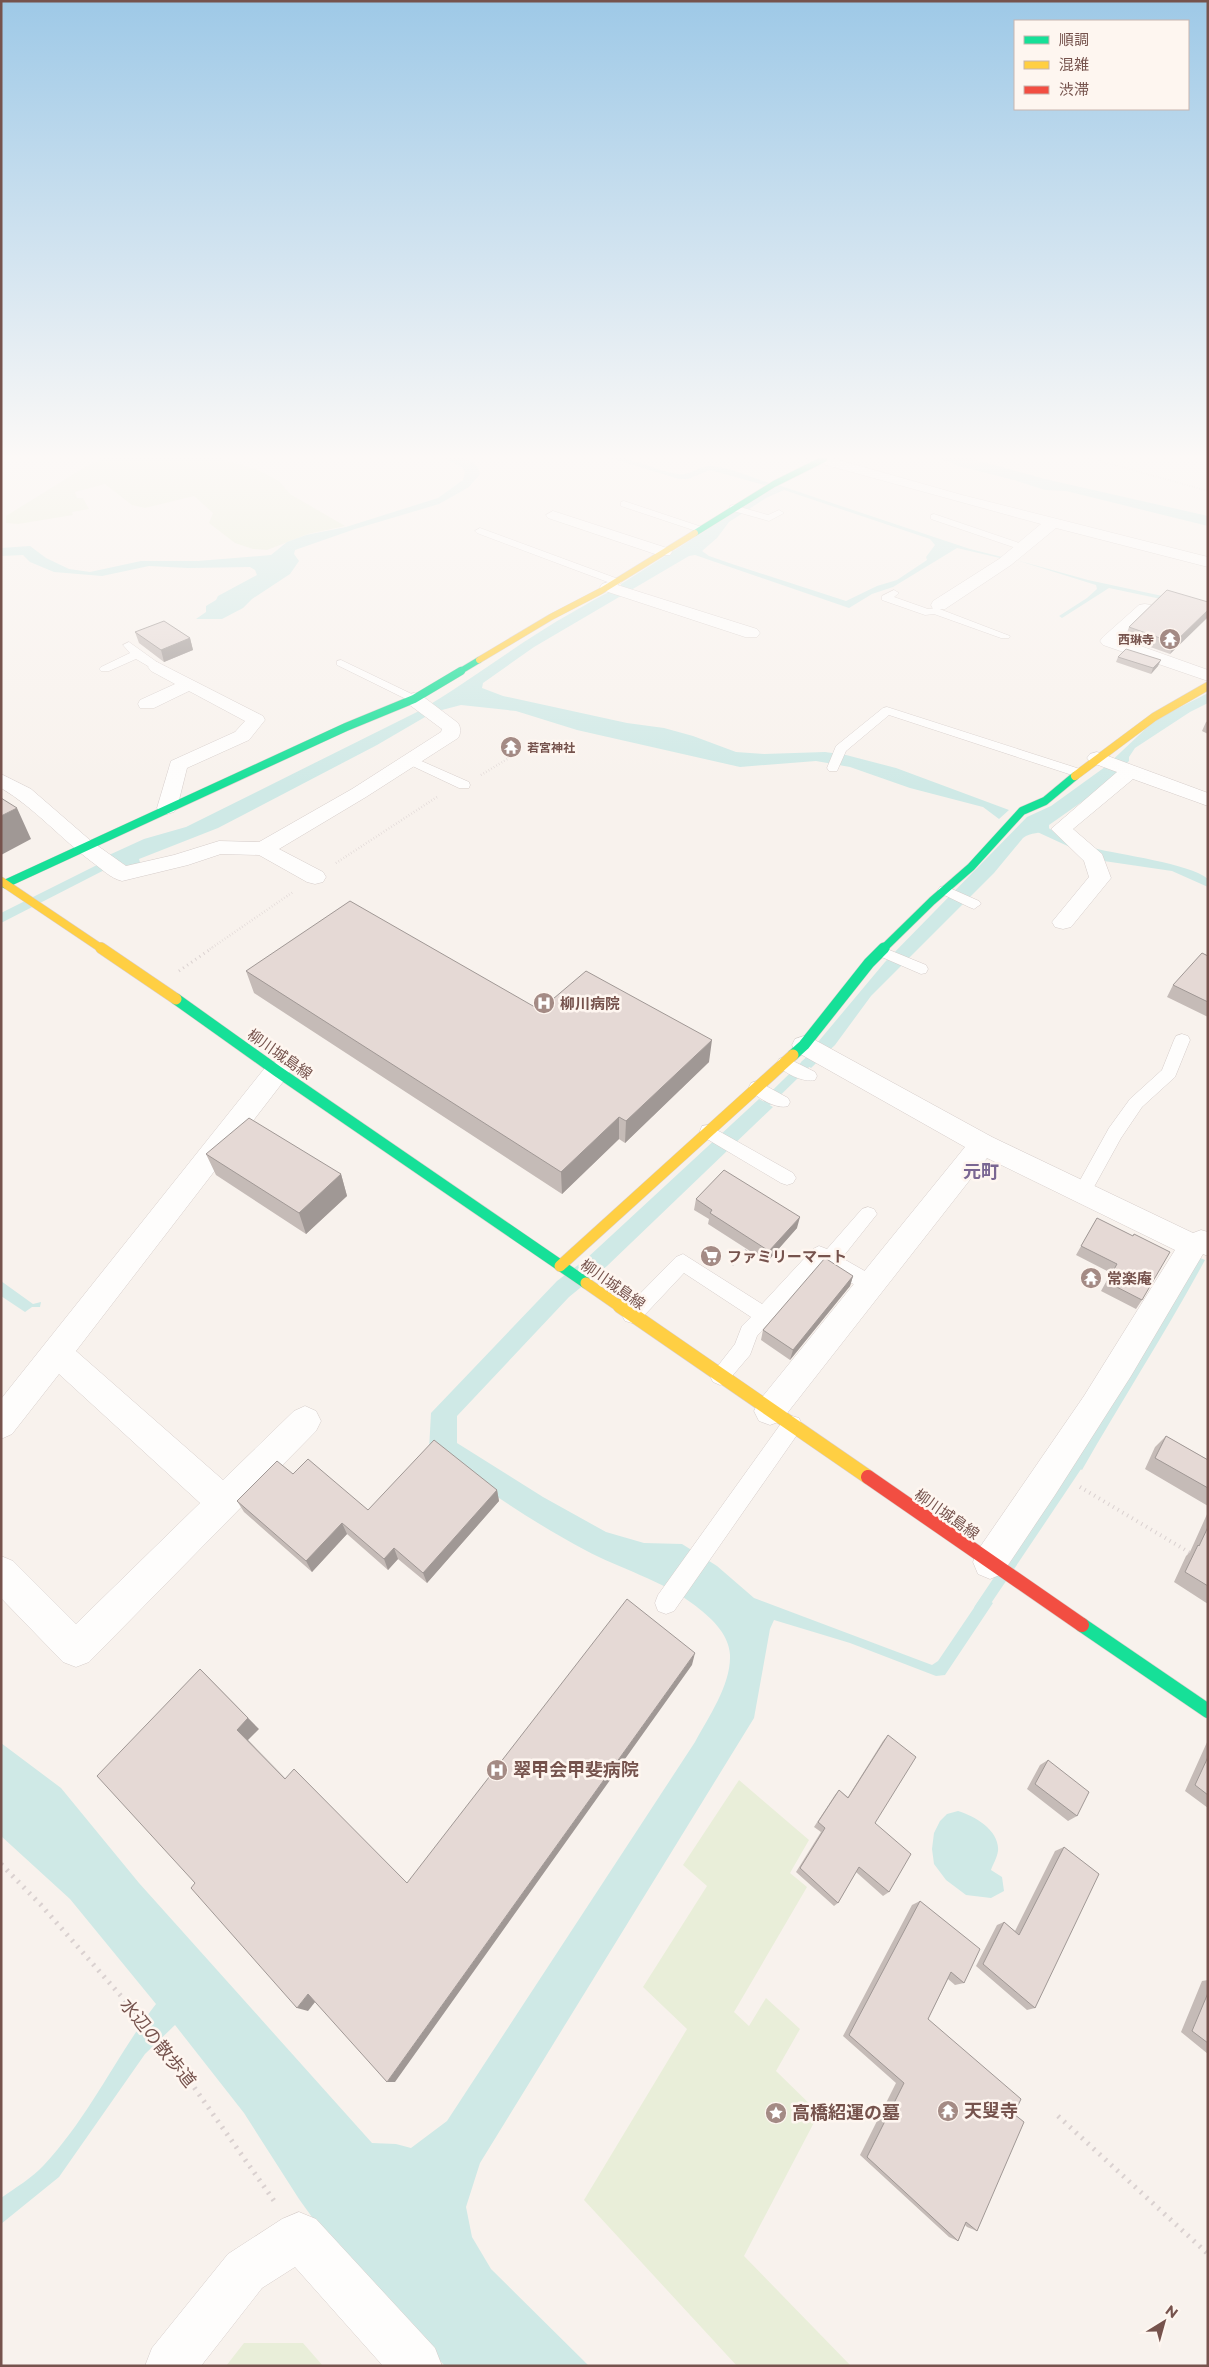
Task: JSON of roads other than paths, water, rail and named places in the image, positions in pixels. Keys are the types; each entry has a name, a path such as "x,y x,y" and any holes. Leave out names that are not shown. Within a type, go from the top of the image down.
{"street":[{"path":"3,884 167,808 423,706 551,617 617,588 644,567"},
{"path":"931,611 994,567"},
{"path":"617,588 751,633"},
{"path":"1145,609 1109,641 1208,676"},
{"path":"157,667 256,720 242,736 178,766 176,780 167,808"},
{"path":"147,704 190,684"},
{"path":"813,1057 869,964 885,953 948,892 1022,811 1045,801 1154,717 1208,686"},
{"path":"263,849 451,734 451,727 423,706"},
{"path":"1100,760 1208,800"},
{"path":"1063,922 1100,878 1094,859 1061,829 1130,771"},
{"path":"1,780 24,794 84,846 122,874 180,860 219,847 263,849 315,877"},
{"name":"柳川城島線","path":"3,884 202,1016 277,1071 1017,1580 1205,1701"},
{"path":"564,1269 788,1064 813,1057 983,1144 1201,1244 1054,1470 997,1566"},
{"path":"1,1424 277,1071"},
{"path":"781,1418 870,1284 983,1144"},
{"path":"57,1353 223,1502"},
{"path":"1,1573 76,1650 305,1420"},
{"path":"170,2366 245,2271 298,2236 417,2366"}],"lane":[{"path":"568,567 617,588"},
{"path":"894,593 886,598 1005,636"},
{"path":"105,668 133,650 157,667"},
{"path":"341,663 423,706"},
{"path":"833,768 840,750 887,711 1079,773"},
{"path":"410,760 464,785"},
{"path":"948,892 974,904"},
{"path":"885,953 921,969"},
{"path":"1083,1191 1115,1133 1136,1103 1169,1073 1182,1040"},
{"path":"788,1064 813,1057"},
{"path":"760,1089 782,1102"},
{"path":"712,1133 742,1153 787,1178"},
{"path":"829,1260 868,1214"},
{"path":"720,1376 743,1349 749,1332 819,1254 870,1284"},
{"path":"632,1315 682,1262 764,1316"},
{"path":"666,1602 701,1553 781,1418"}],"water":[{"path":"43,567 66,567 90,572 111,567 142,567 102,576 54,572"},
{"path":"251,567 295,567 290,574 252,599 243,608 222,619 196,619 206,612 206,606 216,600 218,596 257,575 255,570"},
{"path":"647,567 669,567 534,647 483,683 482,688 503,696 627,723 664,728 693,736 736,752 764,754 825,752 846,755 896,768 1009,810 999,819 983,807 910,788 850,767 816,761 740,767 577,730 516,711 461,705 438,711 425,717 377,745 218,828 139,859 141,866 132,869 120,862 1,923 1,913 111,858 109,855 144,839 186,827 417,712 457,688 553,624 603,595 621,587 621,584"},
{"path":"731,567 743,567 846,601 877,586 897,580 916,567 925,567 893,587 872,594 849,608"},
{"path":"1040,567 1181,600 1161,599 1109,588 1062,618 1059,616 1087,598 1097,589 1096,585"},
{"path":"1208,693 1208,703 1190,712 1135,748 1129,757 1129,761 1103,787 1049,825 1049,829 1023,838 994,873 871,996 835,1045 811,1068 801,1062 819,1047 818,1042 885,962 1027,817 1051,806 1105,767 1155,720"},
{"path":"1093,848 1186,868 1208,879 1208,887 1172,871 1097,860"},
{"path":"759,1099 773,1107 607,1266 569,1297 457,1416 457,1443 543,1497 606,1532 644,1543 682,1544 717,1566 754,1598 932,1665 938,1661 982,1596 993,1603 945,1675 936,1676 850,1643 774,1620 770,1629 754,1718 480,2163 466,2207 472,2237 491,2269 589,2366 445,2366 366,2285 332,2245 299,2199 244,2113 175,2025 145,2054 59,2177 1,2224 1,2198 34,2174 60,2146 89,2107 128,2044 156,2004 70,1899 1,1836 1,1743 61,1788 139,1883 372,2143 396,2144 411,2148 447,2121 695,1742 723,1689 727,1678 730,1655 729,1647 722,1632 693,1604 668,1588 598,1557 565,1539 429,1450 431,1413 557,1281 586,1259"},
{"path":"1196,1256 1205,1260 1082,1470 1073,1464"},
{"path":"1,1281 33,1304 41,1302 40,1307 32,1307 25,1312 1,1296"},
{"path":"958,1811 985,1825 991,1831 998,1844 998,1851 991,1870 1002,1877 1004,1891 991,1898 966,1895 946,1880 934,1864 932,1849 934,1833 940,1821 947,1814"}],"waterway":[{"path":"1034,826 1071,843"},
{"path":"768,1101 815,1055"},
{"path":"980,1609 1082,1457"}],"place":[{"name":"西琳寺","path":"1170,639"},
{"name":"若宮神社","path":"511,747"},
{"name":"柳川病院","path":"544,1003"},
{"name":"ファミリーマート","path":"711,1256"},
{"name":"常楽庵","path":"1091,1278"},
{"name":"翠甲会甲斐病院","path":"497,1770"},
{"name":"天叟寺","path":"948,2111"},
{"name":"高橋紹運の墓","path":"776,2113"}],"district":[{"name":"元町","path":"981,1172"}]}
